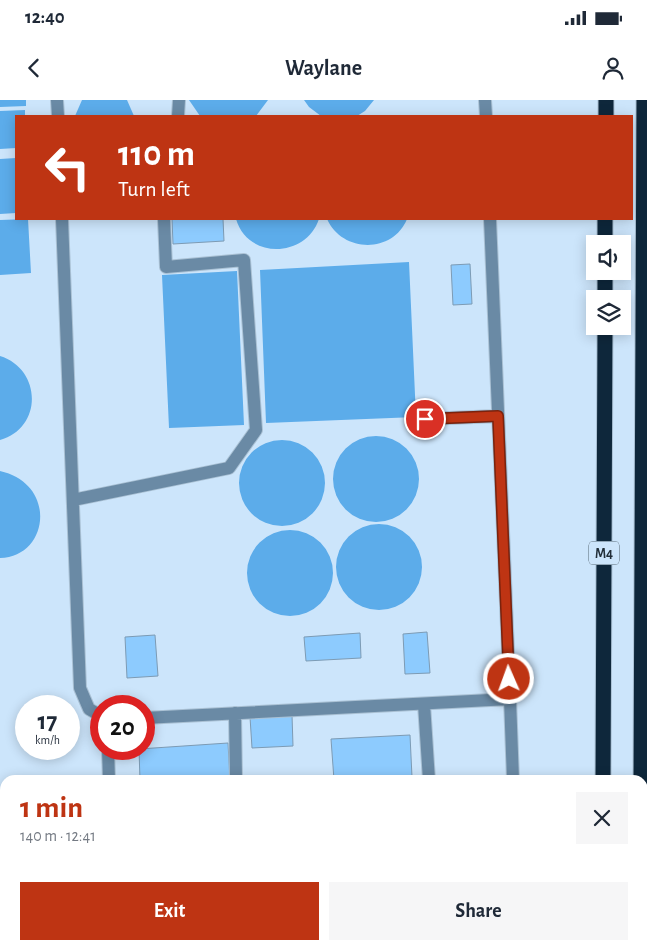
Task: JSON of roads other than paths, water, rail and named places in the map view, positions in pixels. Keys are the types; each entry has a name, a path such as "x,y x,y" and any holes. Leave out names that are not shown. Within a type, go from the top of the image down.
{"highway":[{"path":"606,100 606,115"},
{"path":"641,775 644,100"},
{"path":"605,220 605,235"},
{"name":"M4","path":"603,775 605,335"}],"lane":[{"path":"57,100 58,115"},
{"path":"178,115 179,100"},
{"path":"485,100 486,115"},
{"path":"62,220 80,688 90,710"},
{"path":"72,500 229,468 256,430 244,260 166,267 164,220"},
{"path":"490,220 513,775"},
{"path":"425,419 498,416"},
{"path":"155,717 510,699"},
{"path":"424,704 428,775"},
{"path":"235,713 236,775"},
{"path":"108,760 109,775"}],"water":[{"path":"0,100 26,100 26,106 0,107"},
{"path":"82,100 127,100 134,115 75,115"},
{"path":"189,100 268,100 257,115 199,115"},
{"path":"304,100 374,100 365,111 359,115 320,115 309,107"},
{"path":"25,110 25,115 15,115 15,148 0,149 0,111"},
{"path":"15,158 15,213 0,214 0,159"},
{"path":"0,220 28,220 31,273 0,275"},
{"path":"236,220 318,220 312,232 302,241 290,247 277,249 264,247 252,242 242,232"},
{"path":"328,220 406,220 391,239 367,245 355,243 344,238 334,230"},
{"path":"409,262 416,417 266,423 260,270"},
{"path":"237,271 244,425 169,428 162,275"},
{"path":"0,356 14,363 24,373 30,385 32,398 30,412 24,424 14,433 0,440"},
{"path":"376,436 393,439 412,455 416,462 419,479 416,496 400,515 393,519 376,522 359,519 340,503 336,496 333,479 336,462 352,443 359,439"},
{"path":"282,440 299,443 313,452 322,466 325,483 322,500 313,514 299,523 282,526 265,523 251,514 242,500 239,483 242,466 251,452 265,443"},
{"path":"0,471 19,478 31,490 38,504 40,519 37,533 29,546 16,555 0,558"},
{"path":"379,524 396,527 410,536 419,550 422,567 419,584 410,598 396,607 379,610 362,607 348,598 339,584 336,567 339,550 348,536 362,527"},
{"path":"290,530 307,533 321,542 330,556 333,573 330,590 321,604 307,613 290,616 273,613 259,604 250,590 247,573 250,556 259,542 273,533"}]}
